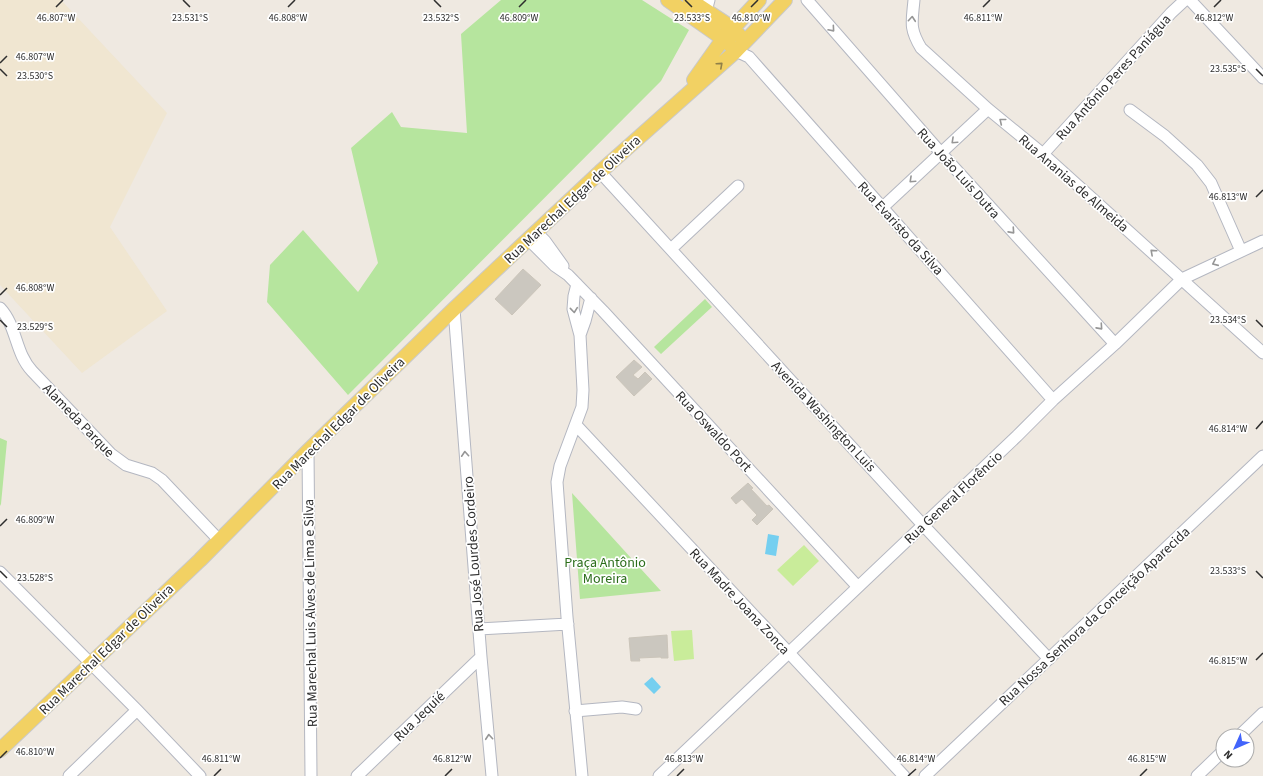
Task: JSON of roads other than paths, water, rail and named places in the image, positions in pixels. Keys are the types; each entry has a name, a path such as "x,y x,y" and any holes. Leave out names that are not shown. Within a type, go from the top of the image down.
{"main road":[{"path":"668,0 723,39 743,49"},
{"path":"690,0 707,5 732,29 743,49"},
{"name":"Rua Marechal Edgar de Oliveira","path":"680,100 723,39 744,14 759,0"},
{"name":"Rua Marechal Edgar de Oliveira","path":"0,750 200,560 308,451 454,309 600,172 680,100 743,49 785,0"}],"street":[{"name":"Rua João Luis Dutra","path":"807,0 941,154 1115,344"},
{"name":"Rua Ananias de Almeida","path":"914,0 912,29 914,38 921,48 988,109 1043,154 1182,278 1263,353"},
{"name":"Rua Antônio Peres Paniágua","path":"1043,154 1171,13 1185,0"},
{"path":"1190,0 1261,72"},
{"name":"Rua Evaristo da Silva","path":"743,49 1053,400"},
{"path":"883,207 988,109"},
{"path":"1130,110 1165,136 1197,165 1211,183 1241,251"},
{"name":"Avenida Washington Luis","path":"600,172 923,525 1049,659"},
{"path":"671,249 738,186"},
{"name":"Rua Oswaldo Port","path":"532,236 555,266 568,275 591,298 858,587"},
{"name":"Rua General Florêncio","path":"659,776 1053,400 1115,344 1182,278 1263,241"},
{"path":"577,284 573,309 580,335 583,390 582,407 560,466 557,482 582,776"},
{"path":"580,335 591,298"},
{"name":"Alameda Parque","path":"0,308 11,325 22,358 32,371 111,454 126,465 146,471 162,480 219,540"},
{"name":"Rua José Lourdes Cordeiro","path":"454,309 481,657 492,776"},
{"path":"441,322 456,332"},
{"name":"Rua Madre Joana Zonca","path":"576,425 904,776"},
{"name":"Rua Marechal Luis Alves de Lima e Silva","path":"308,451 311,776"},
{"name":"Rua Nossa Senhora da Conceição Aparecida","path":"925,776 1263,456"},
{"path":"0,572 137,710 200,776"},
{"path":"479,629 568,624"},
{"name":"Rua Jequié","path":"361,774 481,657"},
{"path":"576,711 622,707 636,709"},
{"path":"69,776 137,710"},
{"path":"1247,728 1263,713"},
{"path":"1197,776 1215,759"}],"water":[{"path":"768,534 779,536 776,556 765,554"},
{"path":"652,677 661,687 654,694 644,684"}],"park label":[{"name":"Praça Antônio Moreira","path":"605,570"}]}
